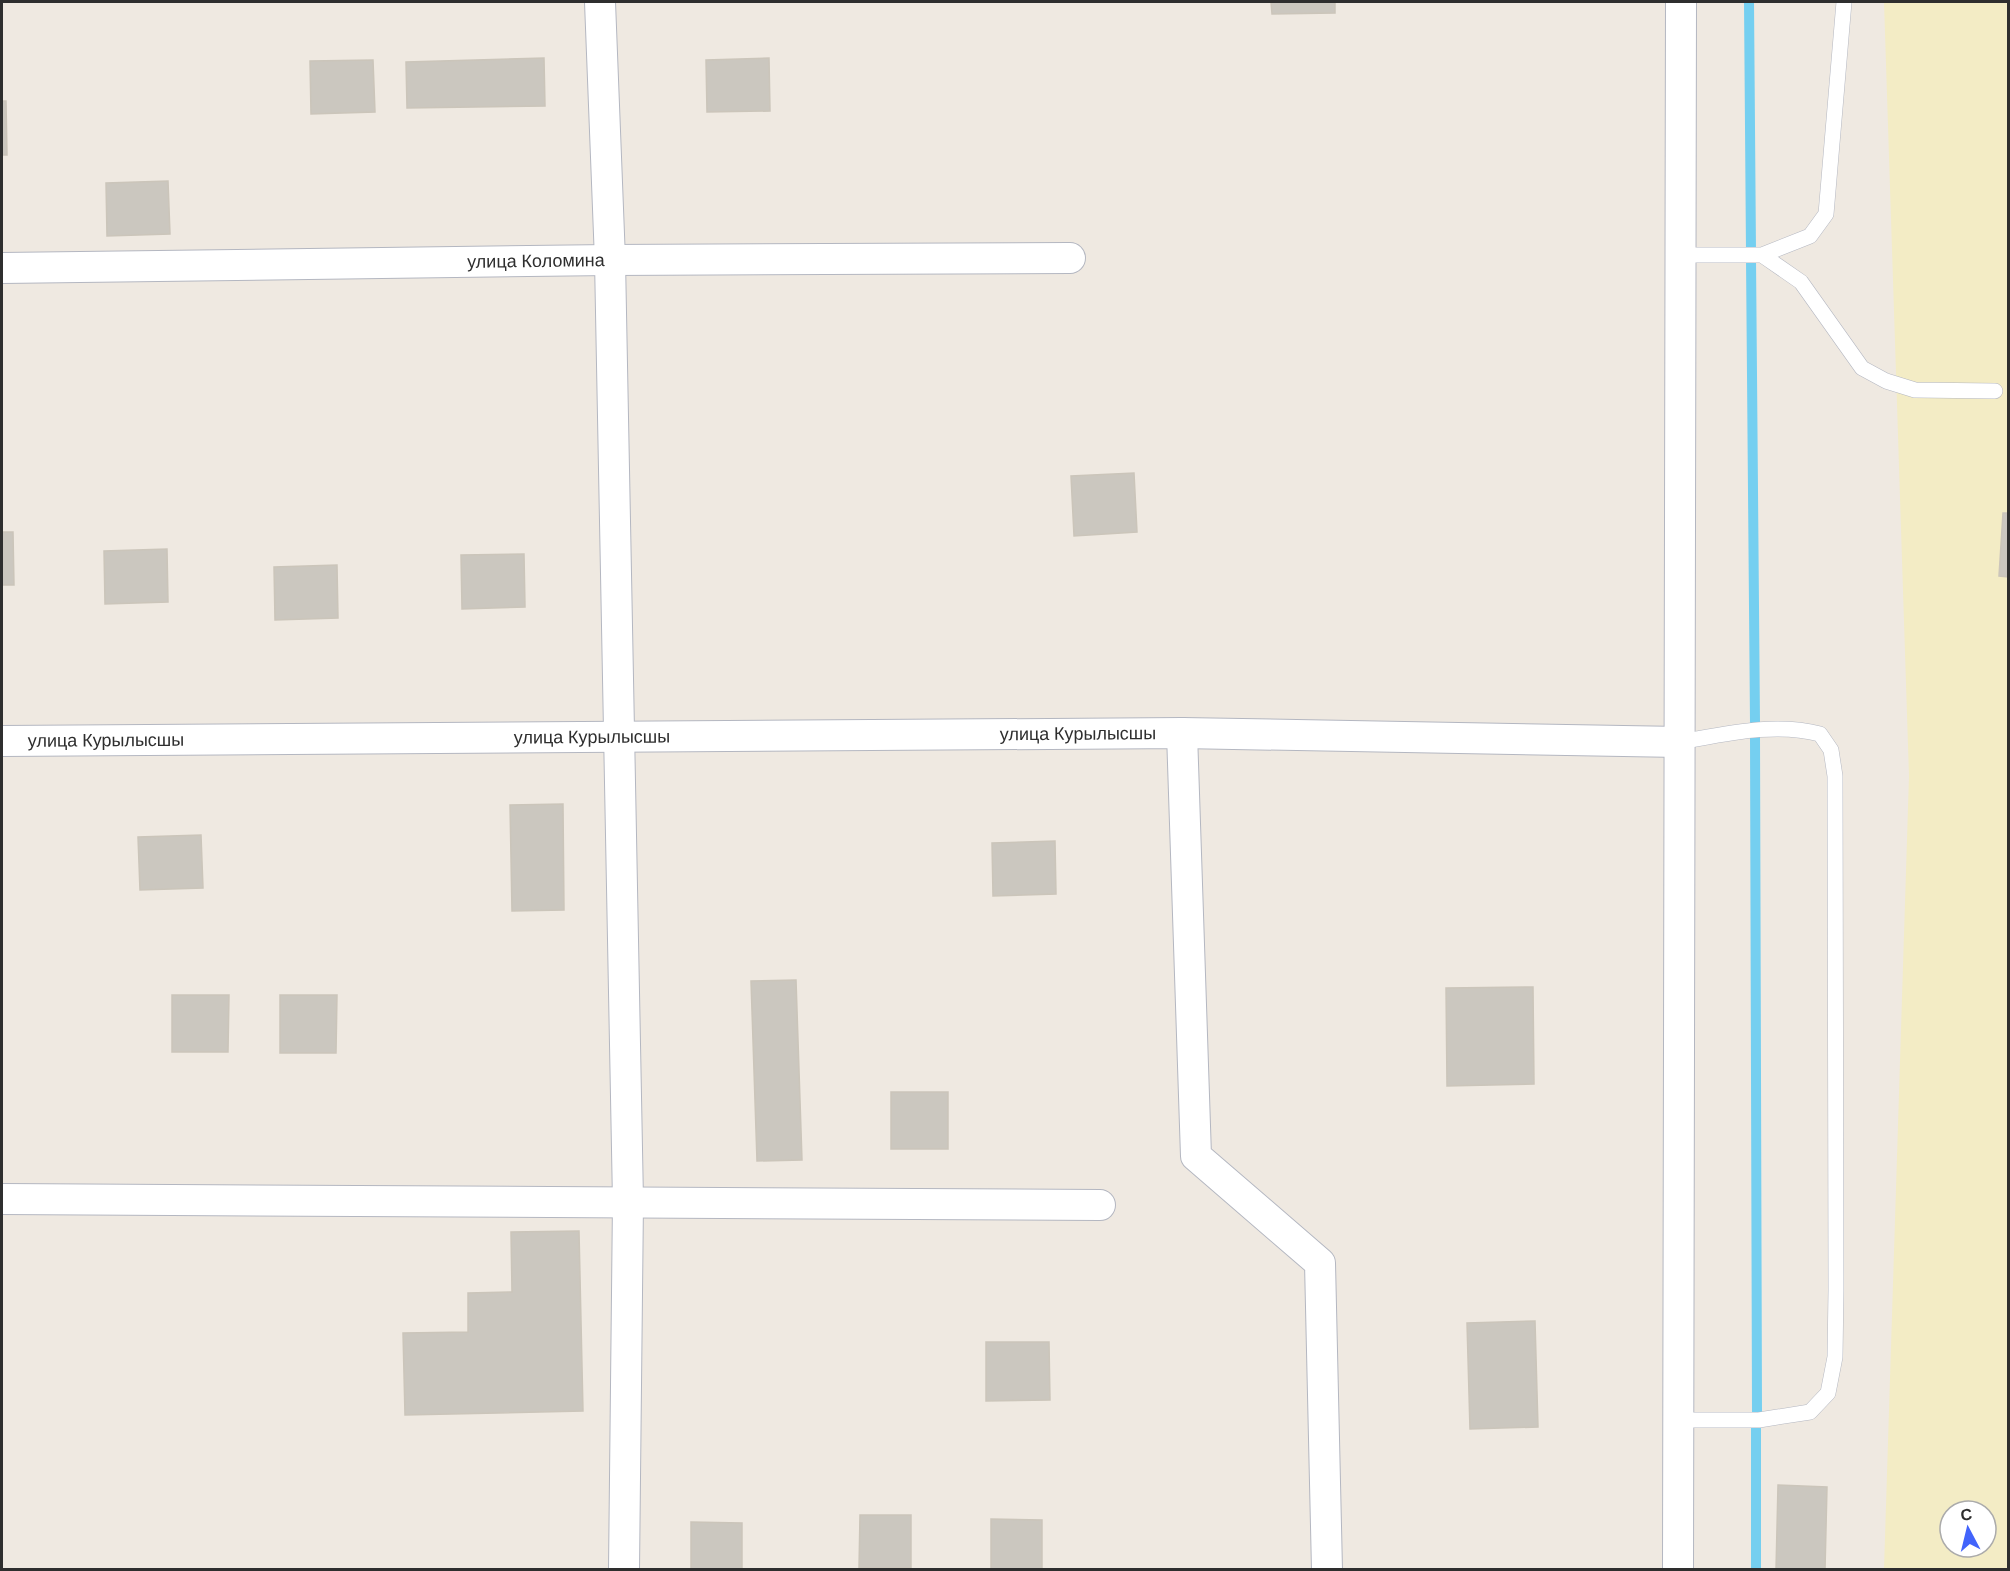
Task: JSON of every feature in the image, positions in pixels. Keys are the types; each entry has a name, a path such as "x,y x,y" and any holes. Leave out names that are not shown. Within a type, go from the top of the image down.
{"street":[{"path":"600,2 610,260 628,1201 624,1569"},
{"path":"1678,1569 1681,2"},
{"name":"улица Коломина","path":"2,268 610,260 1070,258"},
{"path":"1182,733 1196,1156 1320,1263 1327,1569"},
{"name":"улица Курылысшы","path":"2,741 1182,733 1680,742"},
{"path":"2,1199 1100,1205"}],"lane":[{"path":"1680,255 1762,255 1810,236 1826,214 1844,2"},
{"path":"1762,255 1800,282 1862,368 1886,381 1915,390 1995,391"},
{"path":"1678,1420 1759,1420 1810,1412 1828,1393 1835,1357 1836,1290 1835,788 1831,750 1820,734 1798,728 1755,730 1680,742"}],"sand":[{"path":"1884,2 2008,2 2008,1569 1884,1569 1909,776"}],"building":[{"path":"1271,2 1335,2 1335,13 1272,14"},
{"path":"544,58 545,106 407,108 406,62"},
{"path":"769,58 770,111 707,112 706,60"},
{"path":"373,60 375,112 311,114 310,61"},
{"path":"2,101 6,101 7,155 2,155"},
{"path":"168,181 170,234 107,236 106,183"},
{"path":"1134,473 1137,532 1074,536 1071,476"},
{"path":"2003,513 2008,513 2008,577 1999,576"},
{"path":"2,532 13,532 14,585 2,585"},
{"path":"167,549 168,602 105,604 104,551"},
{"path":"524,554 525,607 462,609 461,555"},
{"path":"337,565 338,618 275,620 274,567"},
{"path":"563,804 564,910 512,911 510,805"},
{"path":"201,835 203,888 140,890 138,837"},
{"path":"1055,841 1056,894 993,896 992,843"},
{"path":"796,980 802,1160 757,1161 751,981"},
{"path":"1533,987 1534,1084 1447,1086 1446,988"},
{"path":"172,995 229,995 228,1052 172,1052"},
{"path":"280,995 337,995 336,1053 280,1053"},
{"path":"891,1092 948,1092 948,1149 891,1149"},
{"path":"579,1231 583,1411 405,1415 403,1333 468,1332 468,1293 512,1292 511,1232"},
{"path":"1535,1321 1538,1427 1470,1429 1467,1323"},
{"path":"986,1342 1049,1342 1050,1400 986,1401"},
{"path":"1778,1485 1827,1487 1825,1570 1776,1570"},
{"path":"860,1515 911,1515 911,1568 859,1568"},
{"path":"991,1519 1042,1520 1042,1570 991,1570"},
{"path":"691,1522 742,1523 742,1570 691,1570"}],"waterway":[{"path":"1749,2 1751,252"},
{"path":"1751,259 1755,722"},
{"path":"1755,736 1757,1413"},
{"path":"1756,1427 1756,1570"}]}
